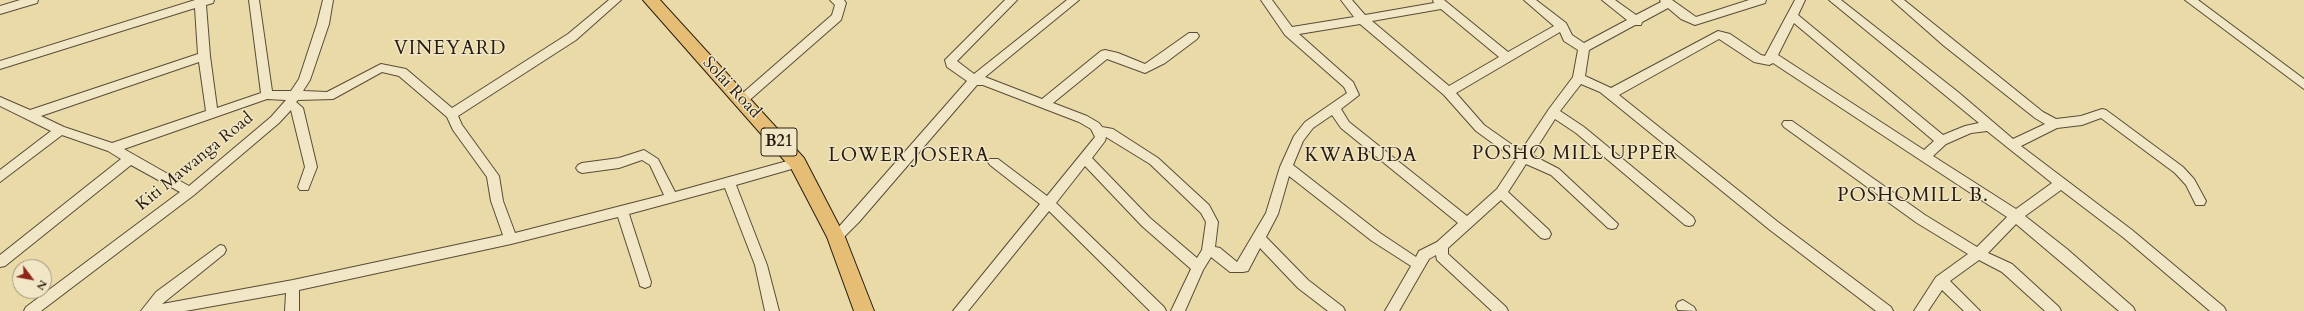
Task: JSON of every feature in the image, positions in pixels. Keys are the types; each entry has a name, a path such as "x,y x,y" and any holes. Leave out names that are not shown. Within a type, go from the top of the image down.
{"highway":[{"name":"Solai Road","path":"651,0 798,163 836,237 864,311"}],"street":[{"path":"0,10 33,0"},
{"path":"254,0 267,95"},
{"name":"Kiti Mawanga Road","path":"31,311 190,192 275,120 292,101 304,80 323,24 328,0"},
{"path":"452,114 482,93 572,37 616,0"},
{"path":"741,101 837,16 841,3 835,0"},
{"path":"960,311 1049,204 1101,138 1096,126 1083,119 984,81 974,80 951,64 952,60 1012,0"},
{"path":"836,237 855,218 974,80 1074,0"},
{"path":"1208,251 1216,252 1239,269 1243,267 1272,214 1286,167 1298,139 1309,125 1353,96 1349,85 1289,32 1266,0"},
{"path":"1346,0 1363,20 1448,92 1480,128 1522,158 1533,160 1555,172 1612,224"},
{"path":"1529,0 1562,26 1568,38 1584,48"},
{"path":"1607,0 1637,22"},
{"path":"1584,48 1637,22 1667,1 1685,16 1695,21 1761,0"},
{"path":"1610,94 1718,35 1723,35 1758,59 1769,61 1791,15 1800,0"},
{"path":"1834,0 1954,95 1988,126 2128,234 2219,311"},
{"path":"1897,0 1953,47 2039,115 2055,124"},
{"path":"2190,0 2304,85"},
{"path":"0,65 203,1 204,56 212,113"},
{"path":"1289,32 1363,20 1440,3 1508,58"},
{"path":"1791,15 1942,141"},
{"path":"1448,92 1562,26"},
{"path":"1043,104 1105,54 1118,57 1145,69 1161,60 1193,36"},
{"path":"1392,311 1426,253 1441,246 1466,222 1501,193 1522,158 1553,112 1579,78 1584,48"},
{"path":"29,115 204,56"},
{"path":"1771,56 2016,216 2062,253 2128,311"},
{"path":"112,148 267,95 292,101 329,96 382,68 402,72 452,114 457,127 494,176 497,201 511,239"},
{"path":"1579,78 1594,84 1610,94 1774,226 1886,311"},
{"path":"0,101 60,130 112,148 190,192"},
{"path":"292,101 297,108 311,168 304,187"},
{"path":"1334,109 1345,125 1466,222"},
{"path":"1553,112 1580,130 1689,221"},
{"path":"2012,145 2055,124 2082,120 2102,113 2179,170 2190,182 2200,201"},
{"path":"1788,124 1921,220 1978,254 2007,268 2054,311"},
{"path":"1925,156 1942,141 1969,129 1988,126"},
{"path":"0,177 60,130"},
{"path":"1099,132 1109,132 1154,161 1205,209 1212,222 1208,251 1198,267 1184,309"},
{"path":"582,168 619,163 644,155 654,162 672,198"},
{"path":"1085,158 1146,222 1198,267"},
{"path":"0,262 130,159"},
{"path":"994,162 1049,204 1159,311"},
{"path":"154,311 223,305 293,286 511,239 672,198 798,163"},
{"path":"1286,167 1376,237 1419,265"},
{"path":"728,182 760,265 772,311"},
{"path":"1921,311 1941,281 1978,254 2016,216 2061,183"},
{"path":"1501,193 1545,234"},
{"path":"622,210 645,282"},
{"path":"1259,239 1303,284 1338,311"},
{"path":"1441,246 1442,256 1501,311"},
{"path":"148,311 161,296 220,250"},
{"path":"1941,281 1973,311"},
{"path":"292,311 293,286"}],"district":[{"name":"VINEYARD","path":"450,50"},
{"name":"POSHO MILL UPPER","path":"1575,155"},
{"name":"LOWER JOSERA","path":"909,157"},
{"name":"KWABUDA","path":"1361,157"},
{"name":"POSHOMILL B.","path":"1913,197"}]}
